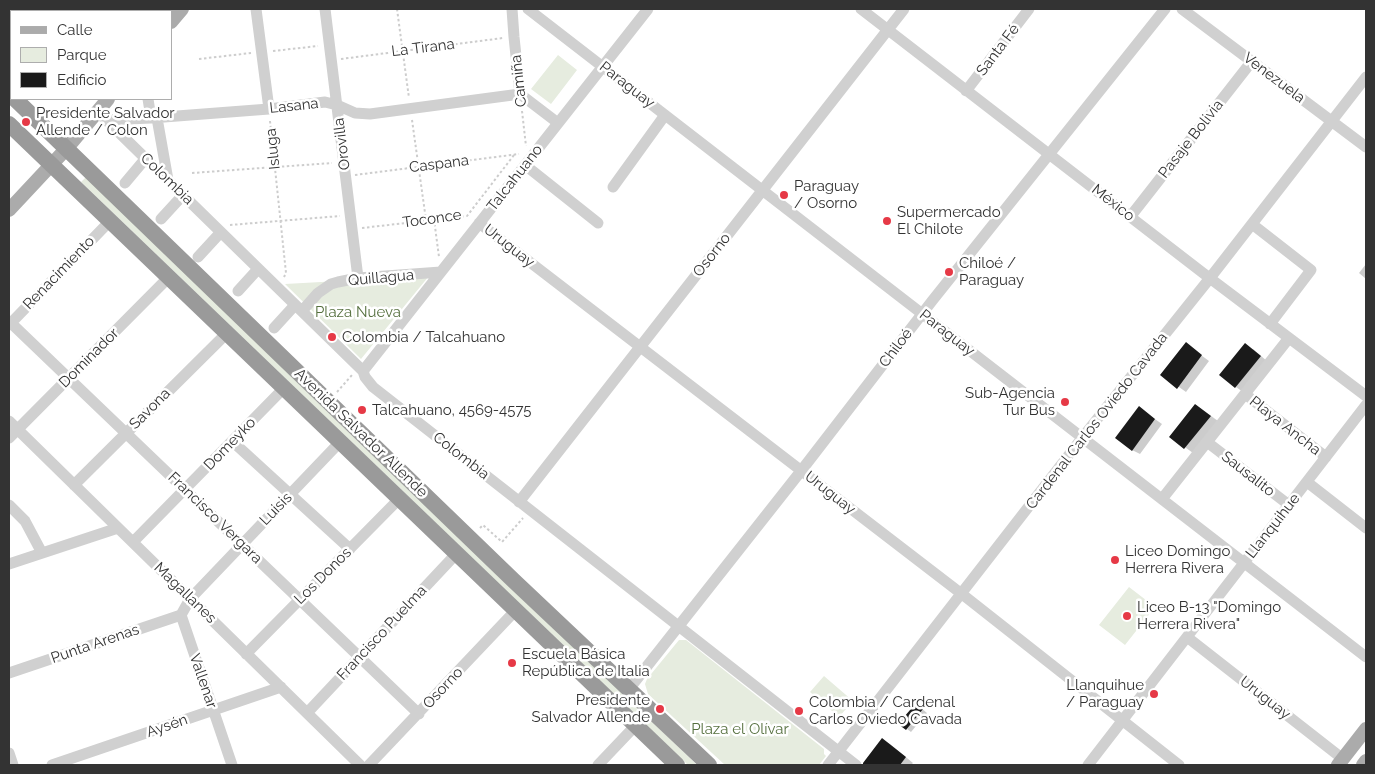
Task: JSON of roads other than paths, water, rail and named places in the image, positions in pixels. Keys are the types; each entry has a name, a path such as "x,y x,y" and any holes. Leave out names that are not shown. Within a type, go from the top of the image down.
{"highway":[{"name":"Avenida Salvador Allende","path":"17,100 709,765"},
{"name":"Avenida Salvador Allende","path":"9,124 678,765"}],"main road":[{"path":"9,210 67,148 102,116 108,100"},
{"path":"1340,762 1366,729"},
{"path":"1363,765 1366,760"}],"street":[{"name":"Isluga","path":"256,9 269,109"},
{"name":"Orovilla","path":"325,9 358,278"},
{"name":"Camiña","path":"512,9 520,94"},
{"name":"Paraguay","path":"528,9 1366,657"},
{"name":"Talcahuano","path":"361,369 441,272 525,165 530,154 558,123 648,9"},
{"name":"México","path":"861,9 1366,396"},
{"name":"Osorno","path":"519,502 904,9"},
{"name":"Santa Fé","path":"966,90 1029,9"},
{"name":"Chiloé","path":"629,689 1048,154 1165,9"},
{"name":"Venezuela","path":"1182,9 1366,147"},
{"name":"Pasaje Bolivia","path":"1130,217 1252,61"},
{"name":"Cardenal Carlos Oviedo Cavada","path":"828,765 1366,77"},
{"name":"Lasana","path":"102,116 154,118 269,109 318,102 331,102 356,113 370,114 520,94"},
{"path":"520,94 558,123"},
{"path":"148,100 168,180"},
{"path":"613,187 666,115"},
{"name":"Colombia","path":"102,116 183,195 223,229 258,269 361,369 373,388 856,765"},
{"path":"125,183 146,158"},
{"path":"525,165 598,223"},
{"path":"161,219 183,195"},
{"name":"Renacimiento","path":"10,324 110,221"},
{"name":"Uruguay","path":"479,223 961,594 1179,765"},
{"path":"1252,224 1311,270 1270,324"},
{"path":"198,257 223,229"},
{"path":"238,291 258,269"},
{"name":"Quillagua","path":"274,328 331,284 358,278 441,272"},
{"name":"Dominador","path":"9,438 169,277"},
{"name":"Francisco Vergara","path":"10,324 69,378 419,714"},
{"name":"Savona","path":"74,486 227,333"},
{"path":"1162,499 1289,338"},
{"name":"Domeyko","path":"133,542 284,388"},
{"name":"Playa Ancha","path":"1245,394 1326,457"},
{"name":"Llanquihue","path":"1088,765 1366,405"},
{"name":"Magallanes","path":"9,421 360,765"},
{"path":"232,441 350,549"},
{"name":"Luisis","path":"190,599 340,442"},
{"name":"Sausalito","path":"1207,442 1289,505"},
{"path":"1307,482 1366,528"},
{"name":"Los Donos","path":"246,654 400,498"},
{"path":"9,505 25,521 42,553"},
{"path":"9,564 118,528"},
{"name":"Francisco Puelma","path":"307,712 457,553"},
{"path":"181,615 190,599"},
{"name":"Osorno","path":"370,765 516,610"},
{"name":"Punta Arenas","path":"9,673 181,615"},
{"name":"Vallenar","path":"181,615 232,765"},
{"name":"Uruguay","path":"1187,637 1340,762"},
{"name":"Aysén","path":"52,765 281,688"},
{"path":"598,765 636,725"},
{"path":"9,753 13,765"}],"place":[{"name":"Presidente Salvador Allende / Colon","path":"26,122"},
{"name":"Paraguay / Osorno","path":"784,195"},
{"name":"Supermercado El Chilote","path":"887,221"},
{"name":"Chiloé / Paraguay","path":"949,272"},
{"name":"Colombia / Talcahuano","path":"332,337"},
{"name":"Sub-Agencia Tur Bus","path":"1065,402"},
{"name":"Talcahuano, 4569-4575","path":"362,410"},
{"name":"Liceo Domingo Herrera Rivera","path":"1115,560"},
{"name":"Liceo B-13 \"Domingo Herrera Rivera\"","path":"1127,616"},
{"name":"Escuela Básica República de Italia","path":"512,663"},
{"name":"Llanquihue / Paraguay","path":"1154,694"},
{"name":"Presidente Salvador Allende","path":"660,709"},
{"name":"Colombia / Cardenal Carlos Oviedo Cavada","path":"799,711"}],"park label":[{"name":"Plaza Nueva","path":"358,312"},
{"name":"Plaza el Olívar","path":"740,729"}]}
